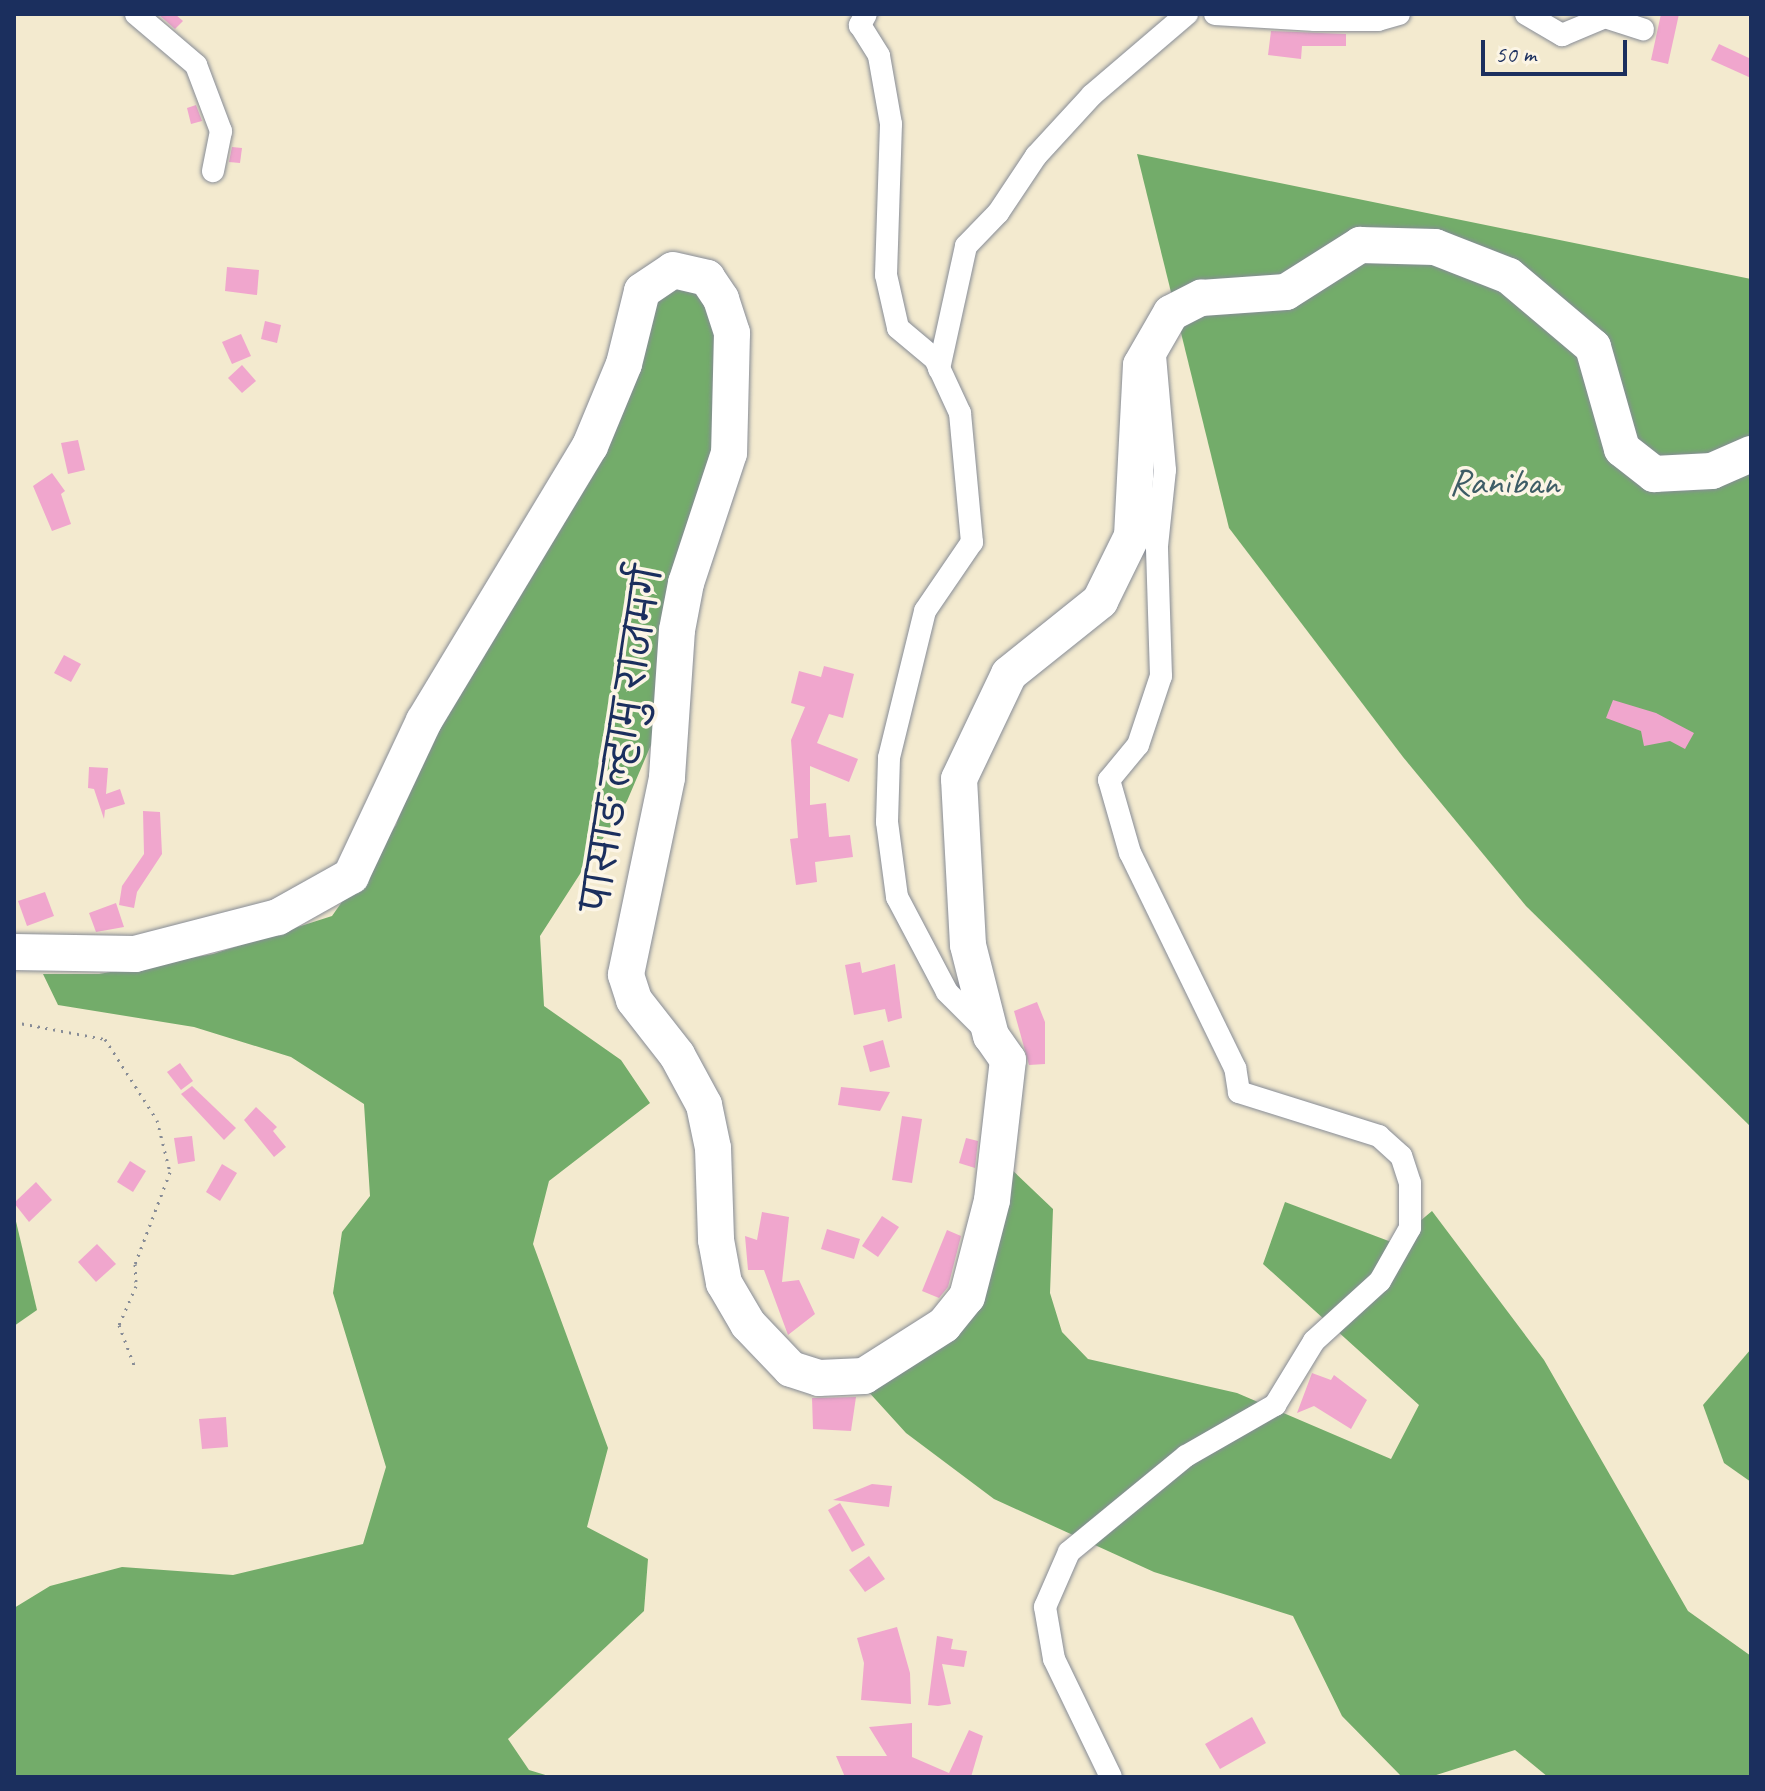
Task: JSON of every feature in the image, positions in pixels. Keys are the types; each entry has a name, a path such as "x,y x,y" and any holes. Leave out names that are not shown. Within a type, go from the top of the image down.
{"main road":[{"name":"पासाङ ल्हामु राजमर्ग","path":"14,952 135,954 278,917 351,876 424,721 590,446 624,364 642,291 673,270 707,278 721,299 732,333 729,453 686,583 677,630 667,778 626,975 634,1000 677,1055 704,1105 713,1148 716,1240 724,1283 748,1324 791,1369 819,1378 864,1376 944,1325 967,1297 992,1200 1008,1060 991,1036 968,945 959,779 1009,674 1100,601 1132,536 1141,365 1171,313 1190,300 1286,292 1360,245 1435,247 1509,276 1593,347 1622,449 1654,474 1712,471 1751,454"}],"street":[{"path":"136,14 196,65 221,131 213,171"},
{"path":"866,14 860,25 879,56 891,124 893,196 886,275 898,328 939,369 960,413 972,542 925,611 889,758 887,822 897,897 947,992 991,1036"},
{"path":"939,369 966,246 998,213 1036,156 1092,95 1187,14"},
{"path":"1215,14 1315,20 1378,20 1399,14"},
{"path":"1526,14 1562,35 1605,17 1643,29"},
{"path":"1111,1777 1054,1659 1045,1607 1069,1552 1186,1456 1275,1405 1314,1341 1380,1281 1410,1228 1410,1183 1401,1156 1379,1136 1239,1092 1235,1068 1130,853 1121,824 1109,780 1138,745 1161,676 1157,546 1165,470 1154,344"}],"path":[{"path":"14,1022 105,1039 157,1120 170,1172 135,1264 136,1286 119,1325 134,1365"}],"green space":[{"name":"Raniban","path":"1137,154 1751,279 1751,1127 1526,906 1403,757 1229,528"},
{"path":"668,287 701,294 717,339 717,454 654,738 627,801 540,936 544,1006 621,1060 650,1103 549,1181 533,1244 608,1448 587,1527 648,1559 644,1611 508,1739 529,1770 552,1777 14,1777 14,1608 50,1586 122,1567 233,1575 363,1544 386,1467 333,1293 342,1232 370,1196 364,1104 291,1057 194,1027 58,1005 43,974 99,974 213,954 332,916 396,825 434,717 649,308"},
{"path":"1008,1166 1053,1209 1050,1293 1062,1332 1088,1359 1237,1393 1391,1459 1419,1405 1263,1264 1285,1202 1394,1243 1432,1211 1544,1360 1688,1611 1751,1656 1751,1777 1548,1777 1515,1750 1430,1777 1402,1777 1342,1716 1293,1616 1154,1572 994,1499 906,1433 866,1389 949,1336"},
{"path":"14,1213 37,1310 14,1326"},
{"path":"1751,1349 1751,1482 1724,1463 1703,1405"}],"building":[{"path":"158,14 175,14 183,21 175,29"},
{"path":"1661,14 1679,14 1668,64 1651,60"},
{"path":"1271,31 1346,34 1346,46 1302,46 1301,59 1268,55"},
{"path":"1719,44 1751,59 1751,78 1711,60"},
{"path":"196,105 202,121 191,124 187,108"},
{"path":"232,147 242,148 240,163 229,162"},
{"path":"227,267 259,270 257,295 225,291"},
{"path":"265,321 281,325 277,343 261,339"},
{"path":"241,334 251,356 232,364 222,342"},
{"path":"242,365 256,381 242,393 228,378"},
{"path":"78,440 85,470 68,474 61,443"},
{"path":"52,473 65,491 61,494 71,524 52,531 33,486"},
{"path":"64,655 81,664 71,682 54,673"},
{"path":"824,666 854,674 843,718 829,714 817,743 858,759 849,782 810,766 810,805 826,803 829,837 850,835 853,857 815,862 817,882 796,885 790,839 798,838 791,740 805,707 791,703 799,671 821,677"},
{"path":"1613,700 1656,713 1694,733 1685,749 1670,741 1644,746 1641,731 1606,718"},
{"path":"89,767 108,768 106,794 120,789 125,804 105,810 104,819 94,789 88,788"},
{"path":"143,811 160,812 162,854 137,892 134,908 119,905 122,886 144,854"},
{"path":"45,892 54,916 27,926 18,901"},
{"path":"116,903 124,927 96,932 89,913"},
{"path":"860,962 862,973 895,964 902,1018 888,1022 885,1009 854,1015 845,965"},
{"path":"1037,1002 1045,1022 1045,1064 1029,1065 1014,1011"},
{"path":"883,1040 890,1067 870,1072 863,1046"},
{"path":"180,1063 193,1081 181,1090 167,1072"},
{"path":"192,1086 236,1128 224,1140 181,1094"},
{"path":"841,1087 890,1092 880,1111 838,1105"},
{"path":"256,1107 277,1127 273,1131 286,1147 274,1157 244,1120"},
{"path":"902,1116 922,1119 912,1183 892,1180"},
{"path":"192,1136 195,1161 178,1164 174,1138"},
{"path":"966,1138 978,1141 975,1168 959,1163"},
{"path":"130,1161 146,1171 133,1192 117,1182"},
{"path":"222,1164 237,1173 220,1201 206,1192"},
{"path":"36,1182 52,1200 29,1222 14,1203"},
{"path":"762,1212 789,1217 782,1282 799,1280 815,1314 788,1335 764,1270 748,1270 745,1236 757,1240"},
{"path":"882,1216 899,1227 878,1257 862,1246"},
{"path":"827,1229 860,1239 854,1259 821,1249"},
{"path":"947,1230 961,1236 948,1287 939,1298 922,1291"},
{"path":"97,1244 116,1264 96,1282 78,1262"},
{"path":"1312,1373 1331,1380 1334,1375 1367,1400 1351,1429 1314,1406 1297,1413"},
{"path":"856,1397 851,1431 813,1429 812,1398"},
{"path":"226,1417 228,1447 202,1449 199,1419"},
{"path":"872,1484 892,1486 889,1507 833,1500"},
{"path":"840,1503 865,1545 852,1552 828,1510"},
{"path":"869,1556 885,1579 865,1592 849,1570"},
{"path":"897,1627 910,1673 911,1704 861,1700 864,1663 857,1638"},
{"path":"937,1636 953,1639 951,1649 967,1651 964,1667 942,1664 951,1704 938,1706 928,1705"},
{"path":"1252,1717 1266,1743 1220,1769 1205,1744"},
{"path":"912,1723 912,1757 949,1773 969,1730 983,1736 971,1777 845,1777 836,1756 887,1756 869,1727"}]}
